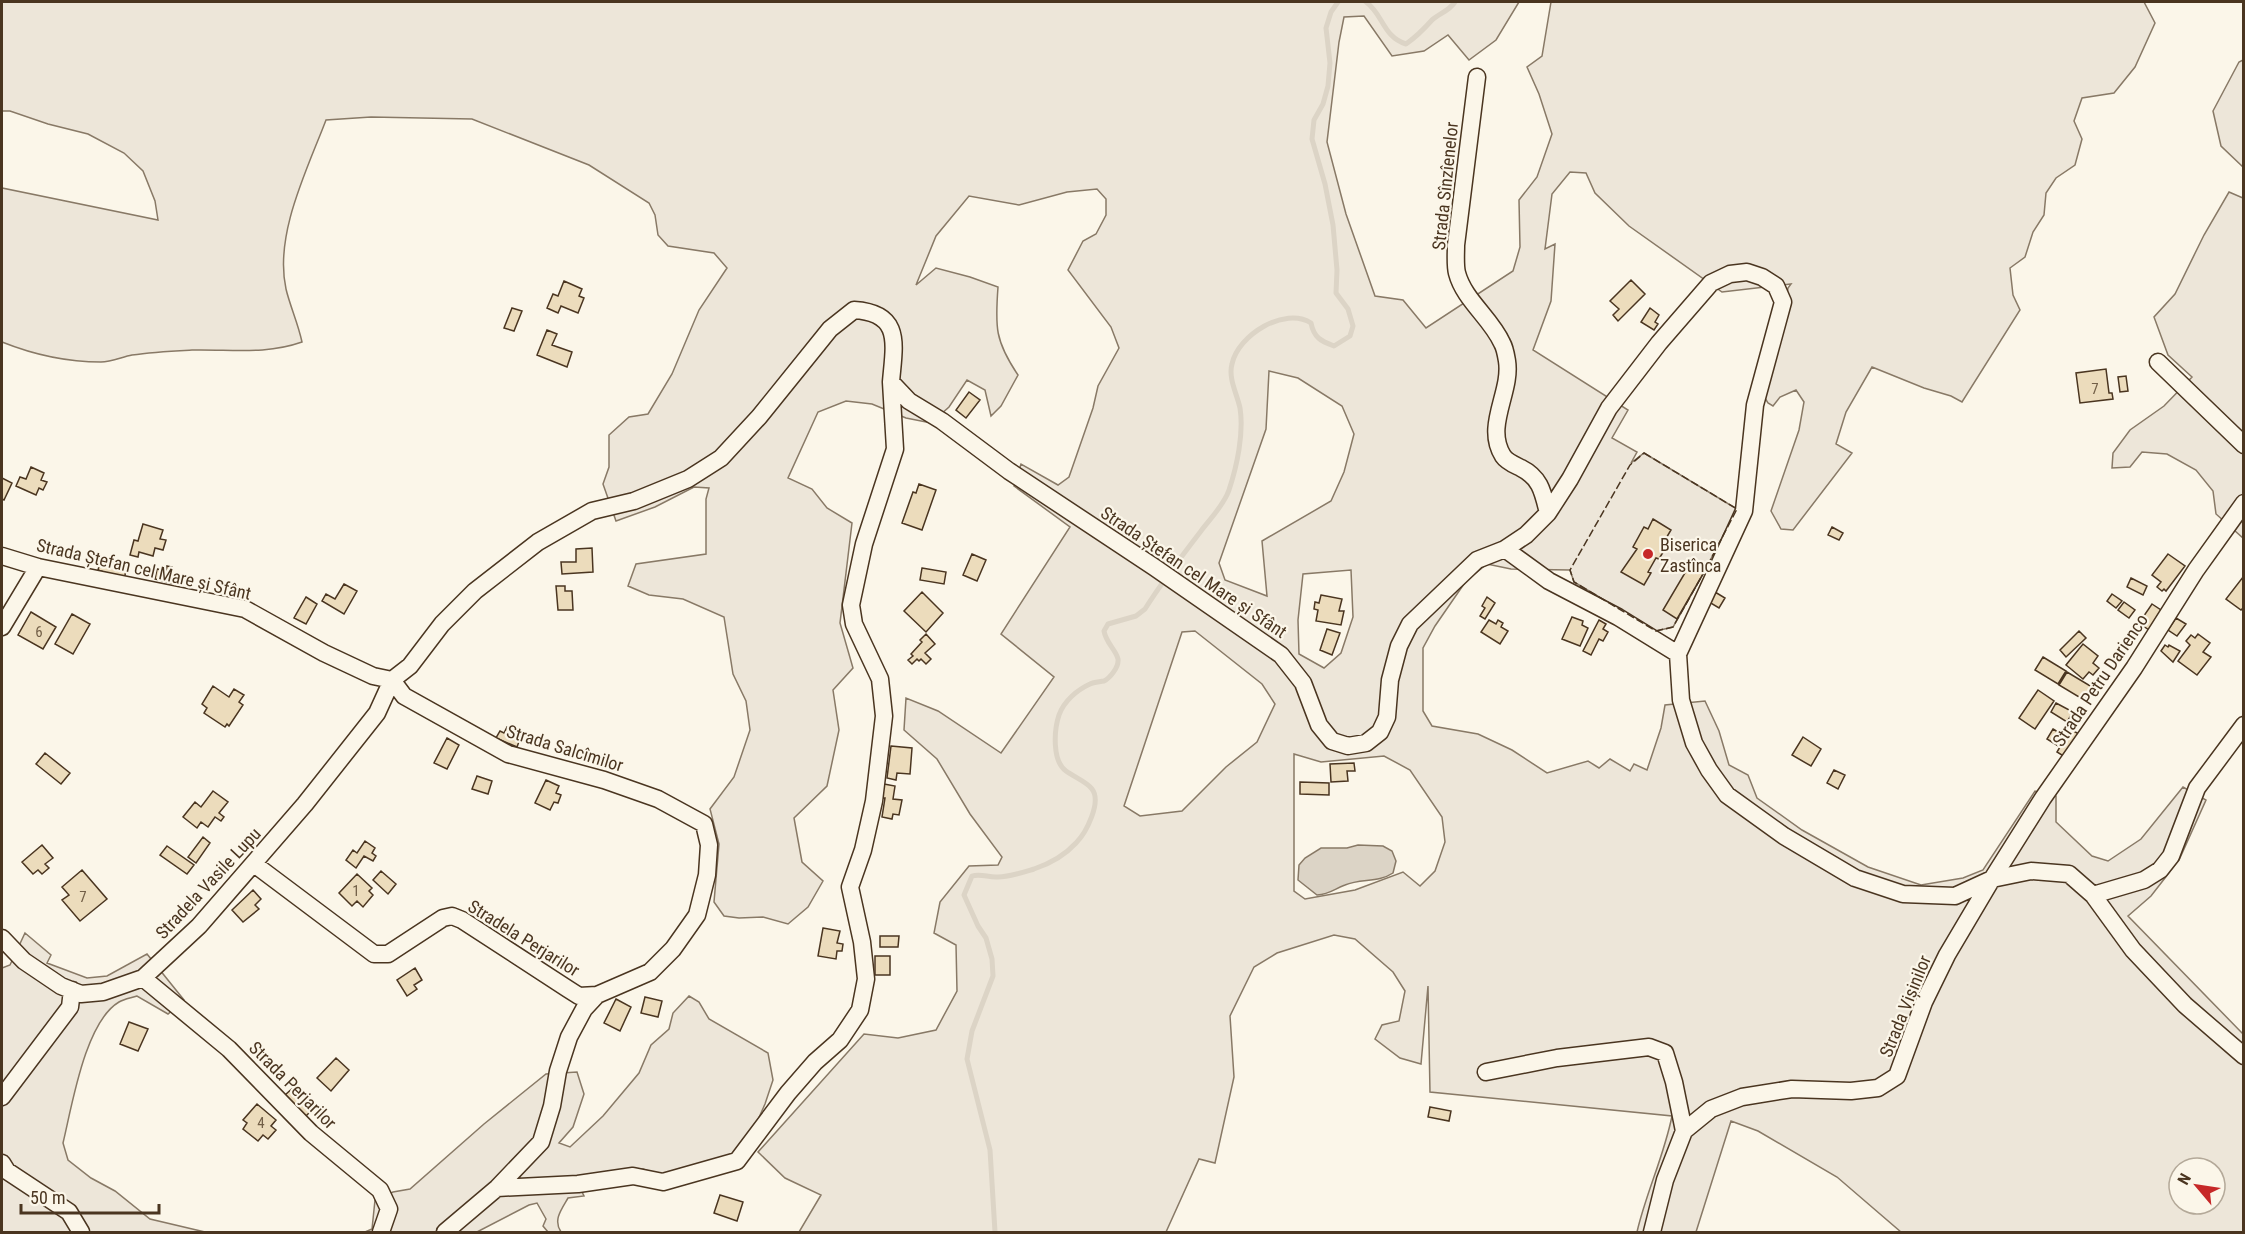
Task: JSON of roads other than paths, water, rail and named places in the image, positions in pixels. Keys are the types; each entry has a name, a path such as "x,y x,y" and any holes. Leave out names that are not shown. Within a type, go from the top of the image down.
{"street":[{"name":"Strada Sînzîenelor","path":"1476,77 1456,245 1457,273 1467,293 1503,343 1507,364 1505,388 1496,423 1502,455 1509,462 1532,473 1541,485 1548,513"},
{"name":"Strada Ștefan cel Mare și Sfânt","path":"891,382 909,401 942,421 1009,471 1281,655 1303,683 1319,725 1332,741 1348,746 1366,743 1380,732 1387,717 1390,680 1399,646 1410,624 1477,561 1505,549 1526,535 1548,513 1570,479 1609,408 1711,283 1730,274 1747,272 1762,277 1776,286 1784,302 1755,405 1744,511 1678,654 1681,700 1694,743 1709,770 1726,795 1774,829 1855,879 1903,894 1955,896 1992,879 2031,872 2069,874 2093,895 2133,950 2185,1005 2244,1056"},
{"path":"392,680 410,666 442,624 474,591 538,542 592,511 634,501 688,479 721,458 759,417 830,329 854,310 871,311 888,324 894,338 891,382 895,449 864,544 851,605 854,624 880,679 884,716 874,801 863,850 850,887 862,942 866,979 860,1010 840,1040 815,1062 788,1093 737,1161 663,1182 633,1176 578,1184 498,1188"},
{"path":"2158,362 2244,445"},
{"name":"Strada Petru Darienco","path":"1992,879 2043,798 2134,668 2196,570 2244,503"},
{"path":"1505,549 1549,581 1678,654"},
{"name":"Strada Ștefan cel Mare și Sfânt","path":"2,556 38,567 245,609 324,653 373,676 392,680"},
{"path":"2,627 38,567"},
{"name":"Strada Salcîmilor","path":"392,680 404,696 508,754 604,780 658,798 704,824 709,844 707,875 697,915 673,949 650,972 597,995"},
{"name":"Stradela Vasile Lupu","path":"2,938 24,961 61,986 81,994 103,992 143,978 199,926 305,804 377,713 392,680"},
{"path":"2093,895 2144,880 2160,870 2171,856 2197,788 2236,750 2244,725"},
{"name":"Stradela Perjarilor","path":"254,864 375,954 388,954 443,918 452,916 462,920 579,996 597,995"},
{"name":"Strada Vișinilor","path":"1652,1233 1665,1180 1684,1131 1710,1109 1742,1097 1792,1089 1878,1088 1897,1076 1923,1002 1947,955 1992,879"},
{"name":"Strada Perjarilor","path":"143,978 229,1049 311,1133 380,1190 389,1209 381,1233"},
{"path":"2,1097 70,1007 72,990"},
{"path":"445,1233 498,1188 541,1142 552,1106 558,1071 569,1037 584,1009 597,995"},
{"path":"1486,1072 1557,1058 1649,1047 1665,1053 1674,1082 1684,1131"},
{"path":"2,1163 8,1171 69,1212 81,1233"}],"waterway":[{"path":"995,1232 990,1150 967,1059 972,1031 993,976 992,959 986,938 964,895 972,876 1012,875 1040,867 1056,859 1076,843 1088,825 1094,809 1095,795 1090,786 1066,771 1058,760 1055,737 1059,715 1064,705 1076,693 1085,686 1104,681 1114,672 1118,659 1105,635 1104,631 1108,624 1136,616 1145,609 1227,496 1237,460 1241,428 1240,408 1231,375 1236,353 1243,343 1264,326 1289,318 1311,323 1319,338 1334,346 1350,336 1353,326 1348,309 1336,293 1337,270 1333,225 1325,184 1312,139 1314,120 1323,104 1328,86 1330,63 1326,28 1331,12 1338,2"},
{"path":"1366,2 1392,36 1406,44 1455,2"}],"place":[{"name":"Biserica Zastînca","path":"1648,554"}]}
